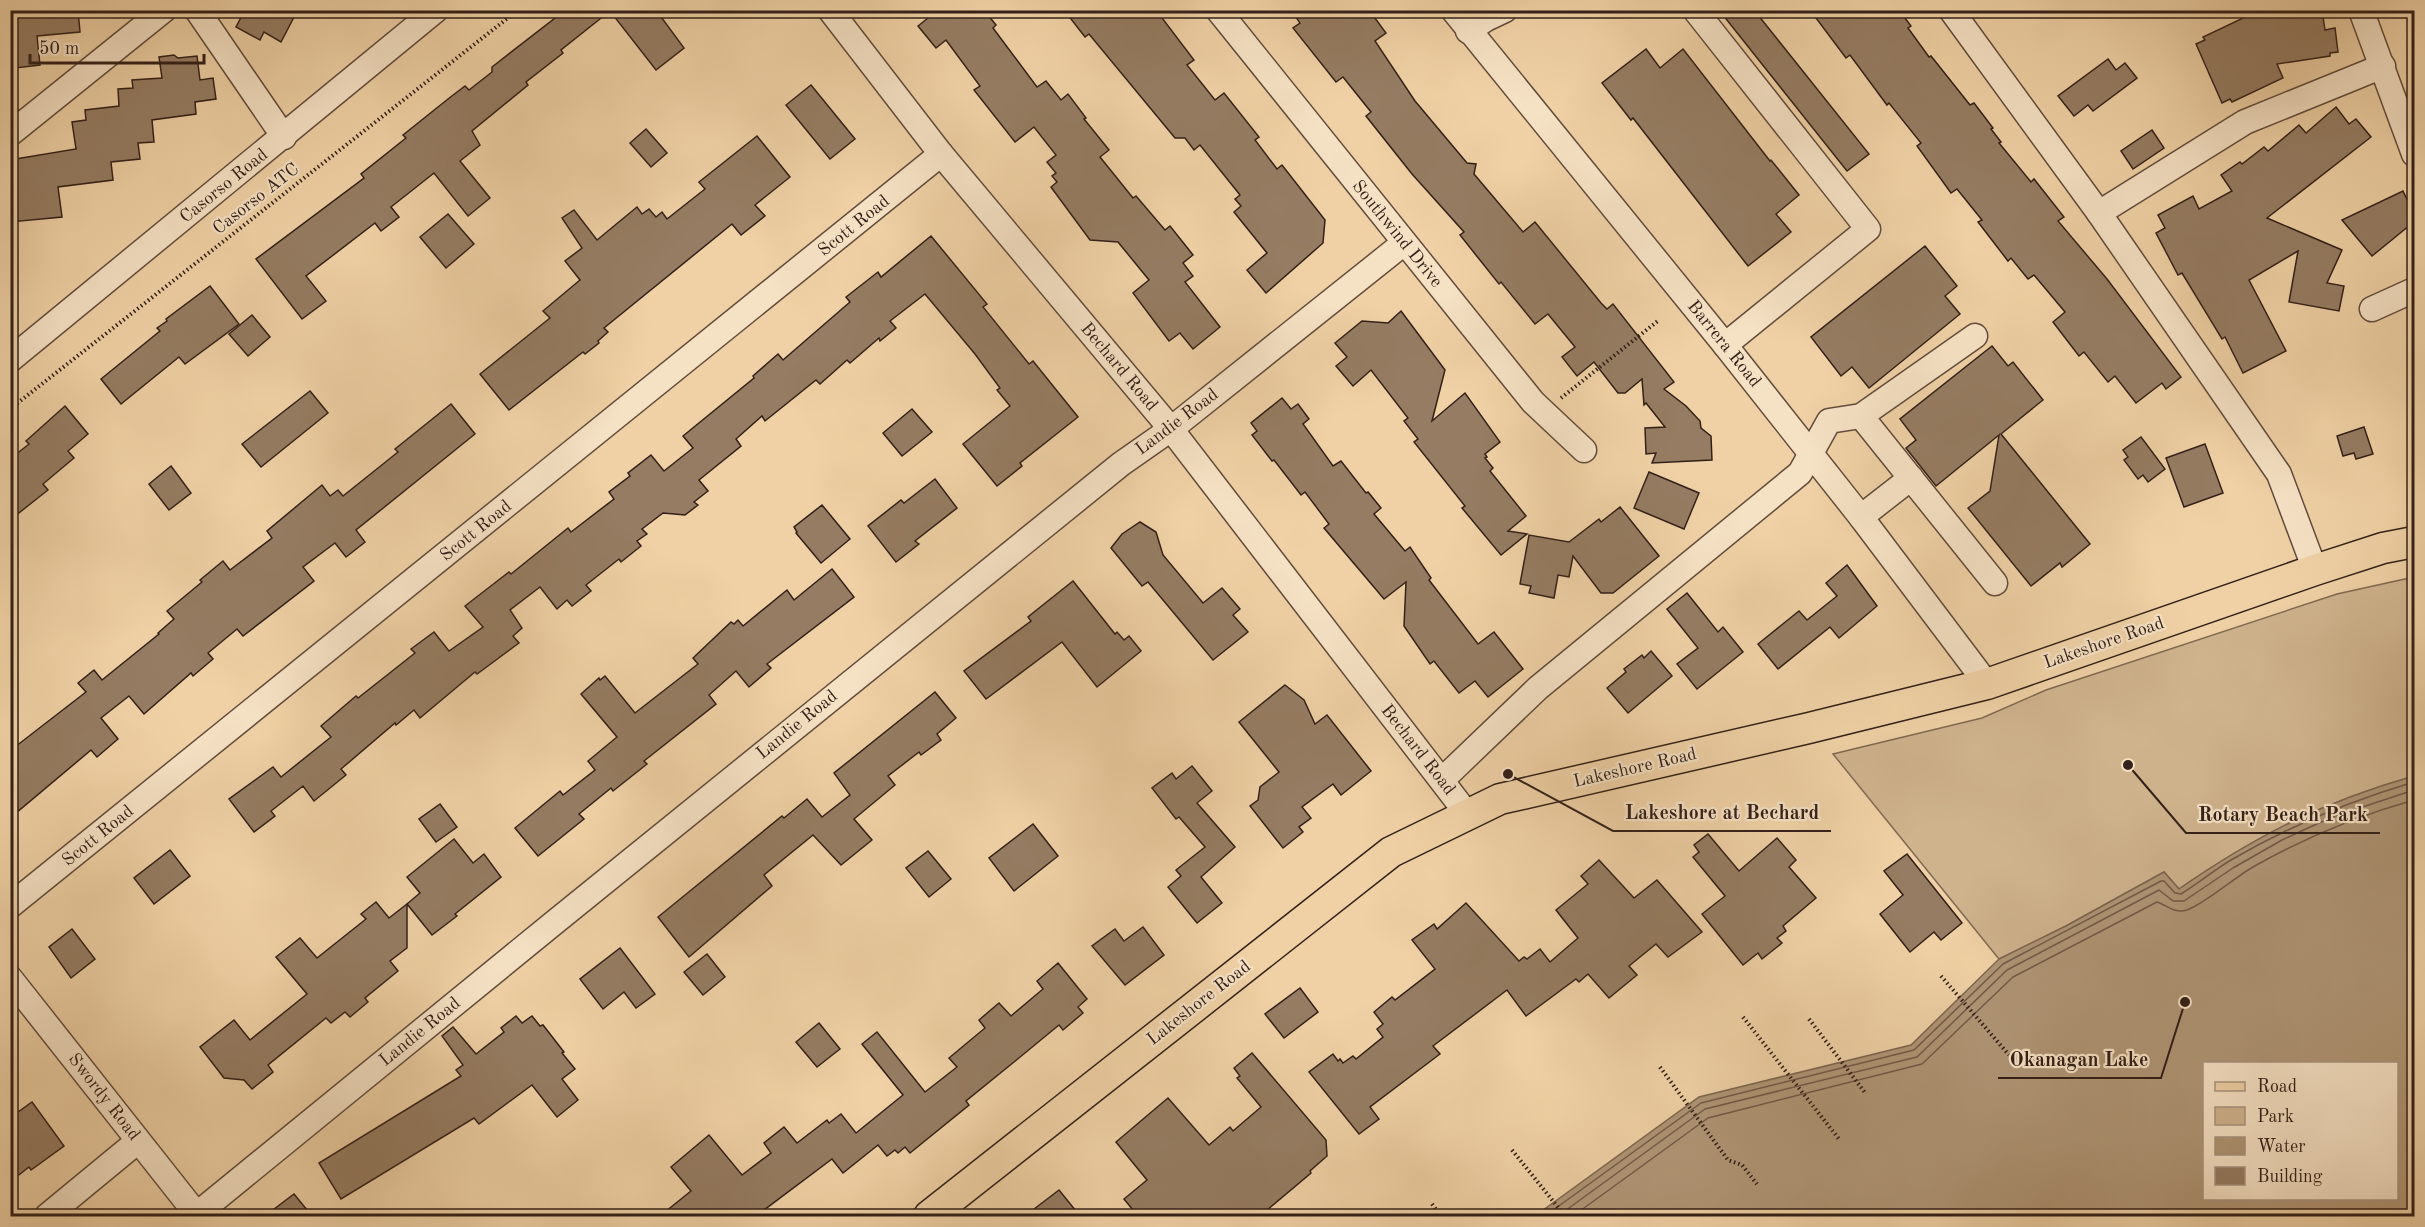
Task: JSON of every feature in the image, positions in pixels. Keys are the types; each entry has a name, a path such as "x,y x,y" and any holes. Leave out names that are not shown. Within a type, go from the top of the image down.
{"main road":[{"name":"Lakeshore Road","path":"929,1216 1391,852 1500,799 1809,728 1987,684 2314,570 2383,548 2415,542"}],"street":[{"path":"10,134 164,10"},
{"path":"197,10 284,137"},
{"name":"Casorso Road","path":"10,360 436,10"},
{"name":"Bechard Road","path":"830,10 941,154 1171,429 1468,814"},
{"name":"Southwind Drive","path":"1218,10 1533,402 1584,450"},
{"name":"Barrera Road","path":"1452,10 1725,345 1861,517 1987,684"},
{"path":"1468,31 1505,10"},
{"path":"1695,10 1868,229 1725,345"},
{"path":"1951,10 2099,213 2279,474 2314,570"},
{"path":"2361,10 2415,154"},
{"path":"2099,213 2245,122 2383,66"},
{"name":"Scott Road","path":"10,906 941,154"},
{"name":"Landie Road","path":"197,1216 555,922 1102,479 1171,429 1404,243"},
{"path":"2372,309 2415,290"},
{"path":"1442,780 1538,688 1800,473 1829,421 1862,416 1975,336"},
{"path":"1862,416 1995,583"},
{"path":"1861,517 1911,477"},
{"name":"Swordy Road","path":"10,978 197,1216"},
{"path":"47,1216 138,1141"}],"path":[{"name":"Casorso ATC","path":"10,409 518,10"},
{"path":"1544,412 1659,320"},
{"path":"1941,976 2009,1055"},
{"path":"1743,1017 1839,1139"},
{"path":"1809,1019 1866,1094"},
{"path":"1660,1067 1728,1160 1742,1165 1758,1184"},
{"path":"1512,1150 1565,1216"},
{"path":"1432,1204 1441,1216"}],"green space":[{"path":"2414,577 2414,776 2350,797 2292,822 2236,852 2179,889 2164,872 2066,926 1999,959 1833,754 1982,718 2046,690 2337,594"}],"water":[{"path":"2414,776 2414,1216 1535,1216 1699,1097 1911,1045 1999,959 2066,926 2164,872 2179,889 2264,836 2350,797"}],"building":[{"path":"10,10 78,10 80,32 37,36 40,65 15,68 10,33"},
{"path":"245,10 281,10 294,17 281,42 264,32 260,40 236,27"},
{"path":"549,10 656,10 684,48 656,70 610,11 561,50 563,53 526,82 528,85 472,131 480,145 460,161 490,198 468,216 434,173 391,207 399,217 381,231 375,223 306,276 326,301 302,319 256,259 364,178 361,174 406,138 403,135 448,99 465,86 469,90 492,72 492,67 555,18"},
{"path":"938,10 984,10 996,25 993,28 1037,87 1046,81 1061,100 1068,94 1086,118 1084,119 1109,150 1100,157 1133,198 1136,196 1165,230 1170,226 1193,255 1183,263 1193,276 1185,282 1220,327 1193,349 1180,333 1169,341 1133,293 1149,280 1118,242 1090,240 1051,187 1057,182 1052,176 1056,173 1047,162 1056,155 1034,127 1015,142 974,90 980,86 946,40 936,48 918,26"},
{"path":"1064,10 1156,10 1194,60 1187,65 1215,100 1224,93 1259,137 1255,140 1277,169 1282,165 1325,220 1323,243 1266,293 1247,270 1267,253 1234,212 1241,206 1235,199 1240,195 1200,145 1194,150 1185,138 1175,138 1089,34 1085,37"},
{"path":"1291,10 1369,10 1386,33 1375,41 1415,101 1467,163 1476,164 1474,174 1523,232 1535,222 1601,303 1607,309 1613,304 1674,382 1664,389 1686,406 1700,421 1701,428 1711,436 1712,460 1652,463 1656,453 1646,454 1645,428 1665,427 1646,403 1644,405 1642,379 1625,393 1618,393 1594,362 1577,376 1562,357 1575,347 1548,314 1535,324 1501,282 1499,284 1460,235 1464,232 1412,174 1366,116 1371,112 1343,77 1336,82 1293,28 1300,23"},
{"path":"1719,10 1754,10 1869,154 1847,171"},
{"path":"1810,10 1899,10 1911,26 1908,28 1929,57 1931,56 1970,105 1974,103 1993,128 1991,129 2001,142 1999,143 2031,182 2034,179 2064,217 2058,221 2107,279 2181,377 2166,389 2162,383 2136,403 2115,376 2108,382 2084,352 2079,356 2053,322 2065,312 2034,275 2028,279 2011,258 2008,261 1978,222 1982,220 1957,189 1951,193 1917,146 1921,143 1889,103 1887,105 1850,55 1846,58"},
{"path":"2260,10 2322,10 2325,30 2335,28 2338,52 2330,53 2330,56 2277,64 2283,78 2232,102 2230,99 2222,103 2196,44 2205,40 2203,37"},
{"path":"1646,49 1660,68 1683,49 1799,195 1776,214 1791,232 1748,266 1633,118 1631,120 1602,83"},
{"path":"174,55 178,58 197,56 200,80 213,78 216,99 195,102 196,114 152,120 154,142 138,143 140,159 111,162 113,180 58,187 62,217 10,222 10,160 76,149 72,122 86,120 85,110 119,106 118,89 133,88 132,80 162,78 159,57"},
{"path":"2108,59 2116,70 2125,63 2137,78 2093,111 2088,105 2074,116 2058,96"},
{"path":"811,85 855,139 830,159 786,105"},
{"path":"2336,107 2349,124 2356,119 2371,137 2267,218 2342,250 2327,283 2344,286 2339,311 2289,302 2298,251 2249,280 2286,351 2243,373 2225,337 2222,339 2182,273 2178,275 2156,233 2165,228 2158,215 2193,196 2199,209 2232,191 2221,175 2240,162 2242,164 2264,147 2268,151 2299,125 2306,133"},
{"path":"646,129 667,153 651,167 630,143"},
{"path":"2152,130 2164,148 2133,169 2121,151"},
{"path":"757,136 790,177 755,205 765,216 741,235 732,224 604,328 608,332 598,341 599,343 585,354 583,352 509,410 480,374 550,318 543,311 580,280 565,261 582,248 562,218 574,210 597,240 637,207 642,214 649,209 656,217 662,212 667,219 705,189 699,182"},
{"path":"2403,191 2415,216 2415,221 2372,256 2342,220"},
{"path":"448,214 474,244 446,268 420,237"},
{"path":"931,236 987,304 983,307 1029,364 1033,361 1078,417 1020,463 1022,466 997,486 963,444 1010,406 997,390 1000,388 975,354 925,294 890,321 896,328 880,341 879,338 850,363 847,360 820,384 816,380 765,421 762,416 736,439 741,446 699,480 708,491 694,502 698,505 685,515 663,513 642,529 647,534 637,541 641,546 621,562 619,559 586,585 591,591 572,606 567,600 557,609 540,587 510,610 522,628 513,636 519,643 477,674 475,672 420,718 414,710 396,725 395,723 341,769 346,775 314,801 303,786 271,811 275,816 254,832 229,799 273,767 281,777 331,737 321,726 356,696 358,698 415,653 411,649 434,632 449,651 483,627 465,606 509,572 511,574 568,528 571,532 614,499 609,492 630,476 628,473 651,455 664,471 693,448 683,436 754,378 753,376 778,354 783,360 850,302 846,297 878,272 881,277"},
{"path":"1925,246 1957,286 1945,296 1960,314 1869,388 1852,367 1841,376 1811,337"},
{"path":"210,286 239,324 185,364 179,357 121,404 101,379 160,331 157,328 167,321 166,319"},
{"path":"1401,311 1445,370 1432,421 1465,393 1500,442 1485,454 1487,457 1485,458 1493,468 1490,471 1526,516 1508,531 1527,534 1501,555 1462,508 1465,506 1414,442 1418,439 1404,421 1408,418 1371,370 1353,386 1336,366 1347,357 1335,343 1362,321 1388,323"},
{"path":"252,315 270,337 248,356 229,334"},
{"path":"1992,346 2008,366 2013,362 2043,400 2001,434 2090,544 2062,567 2060,563 2031,586 1968,508 1990,491 1999,435 1936,486 1906,448 1916,440 1900,419"},
{"path":"310,391 328,413 261,467 242,444"},
{"path":"1282,398 1291,409 1298,404 1309,419 1303,424 1333,466 1341,461 1381,508 1374,514 1405,551 1410,547 1431,578 1429,580 1478,644 1494,632 1523,669 1488,697 1475,681 1459,693 1434,661 1430,664 1404,626 1406,582 1384,599 1324,528 1329,524 1305,492 1301,495 1252,435 1257,431 1251,423"},
{"path":"451,404 475,434 356,530 365,542 346,557 335,543 303,567 314,581 243,636 237,629 208,653 213,659 193,676 191,673 144,714 129,696 101,718 118,739 97,757 91,750 10,818 11,750 86,692 78,683 94,670 102,680 159,634 174,619 167,611 202,582 200,580 223,561 230,570 272,538 267,531 322,485 330,496 338,490 343,496 398,452 395,449"},
{"path":"65,406 88,434 68,451 74,458 43,484 48,490 10,520 10,459 29,444 26,441"},
{"path":"912,409 932,432 902,456 883,433"},
{"path":"2364,427 2373,454 2356,459 2354,453 2343,456 2337,436"},
{"path":"2141,437 2165,469 2148,482 2143,475 2138,479 2124,460 2128,457 2123,450"},
{"path":"2205,444 2223,493 2184,507 2166,458"},
{"path":"171,466 191,493 169,510 149,484"},
{"path":"1649,472 1699,493 1684,529 1634,508"},
{"path":"935,479 957,508 915,541 919,544 896,562 868,526 901,500 904,503"},
{"path":"822,505 850,539 821,563 796,533 794,527"},
{"path":"1620,507 1659,556 1613,593 1601,593 1573,556 1569,577 1558,575 1554,598 1529,593 1531,586 1520,584 1529,535 1569,542 1599,519 1601,522"},
{"path":"1140,522 1156,532 1163,555 1203,603 1222,588 1240,609 1233,615 1248,632 1213,660 1148,582 1142,586 1111,548 1122,534"},
{"path":"1847,565 1877,606 1839,638 1830,627 1778,669 1758,644 1799,611 1807,620 1837,596 1826,583"},
{"path":"832,569 854,597 767,664 771,668 749,687 736,671 709,695 716,704 644,761 647,764 613,791 611,788 579,814 584,819 538,856 515,828 560,791 563,795 595,770 588,761 617,737 581,694 599,678 600,680 605,676 635,713 698,664 693,658 731,622 734,624 738,620 743,626 787,590 794,600"},
{"path":"1073,581 1115,634 1117,632 1124,640 1129,636 1141,651 1097,687 1062,642 986,699 964,671 1031,621 1028,617"},
{"path":"1687,593 1718,632 1723,627 1743,652 1697,689 1677,664 1698,648 1667,609"},
{"path":"1651,651 1672,676 1628,713 1607,688 1626,672 1624,669 1642,655 1644,658"},
{"path":"1285,685 1304,700 1315,724 1327,715 1371,771 1341,795 1333,784 1302,807 1311,818 1299,827 1303,832 1283,848 1250,806 1258,800 1260,787 1279,772 1239,722"},
{"path":"935,692 956,718 937,734 941,740 921,755 919,752 888,776 895,785 854,819 872,840 841,865 813,835 764,875 772,886 689,957 658,917 782,816 784,818 807,799 822,817 850,795 834,773"},
{"path":"1192,766 1212,791 1197,803 1235,847 1201,877 1222,903 1197,923 1168,887 1181,876 1176,870 1205,847 1179,817 1176,819 1152,788 1172,773 1176,779"},
{"path":"440,804 457,827 436,842 419,819"},
{"path":"1033,824 1058,856 1014,891 989,858"},
{"path":"1708,834 1739,871 1777,838 1796,860 1789,867 1816,898 1783,926 1786,931 1777,938 1782,943 1762,959 1758,953 1743,965 1702,914 1725,896 1693,857 1699,852 1694,845"},
{"path":"454,839 473,863 484,854 501,877 432,935 407,904 420,893 407,877"},
{"path":"170,850 190,876 154,904 134,878"},
{"path":"928,851 951,879 929,897 906,868"},
{"path":"1907,854 1962,923 1941,940 1934,932 1910,952 1880,914 1903,895 1884,871"},
{"path":"1599,860 1634,898 1657,880 1702,932 1668,957 1656,944 1629,966 1637,975 1609,998 1588,974 1579,982 1576,979 1526,1016 1507,990 1433,1046 1440,1054 1370,1107 1379,1119 1359,1134 1309,1072 1333,1054 1338,1061 1340,1059 1343,1063 1353,1056 1356,1059 1383,1037 1377,1029 1383,1024 1374,1012 1392,997 1395,1000 1435,969 1412,940 1434,924 1437,929 1466,903 1519,961 1524,957 1527,959 1540,949 1550,962 1578,938 1556,910 1588,884 1581,876"},
{"path":"376,902 389,918 407,904 407,948 390,961 398,971 365,998 368,1002 350,1017 345,1012 331,1023 326,1018 268,1065 273,1072 252,1089 244,1080 224,1078 200,1047 234,1020 250,1040 307,994 276,957 300,938 317,958 366,919 361,914"},
{"path":"1143,927 1164,955 1125,985 1092,946 1115,929 1124,941"},
{"path":"72,929 95,959 71,978 49,947"},
{"path":"620,948 655,994 636,1008 624,992 603,1009 580,979"},
{"path":"707,954 725,977 703,995 684,972"},
{"path":"1058,963 1087,999 1078,1007 1083,1013 1063,1030 1059,1025 966,1101 969,1105 910,1153 905,1147 898,1153 895,1150 887,1156 878,1145 843,1173 832,1159 756,1216 660,1216 691,1191 671,1167 709,1135 742,1175 771,1153 764,1143 784,1127 797,1143 827,1120 829,1123 841,1114 856,1133 903,1095 862,1044 877,1032 925,1092 957,1067 949,1058 985,1028 979,1020 999,1003 1011,1016 1043,989 1037,981"},
{"path":"1300,988 1318,1012 1284,1038 1265,1014"},
{"path":"516,1016 522,1023 532,1016 540,1026 543,1025 564,1052 562,1053 575,1069 562,1079 578,1100 557,1117 532,1085 479,1124 474,1118 341,1199 319,1163 461,1076 456,1070 463,1065 442,1036 453,1027 476,1054 504,1032 501,1028"},
{"path":"819,1023 840,1049 817,1067 796,1042"},
{"path":"1252,1053 1326,1140 1327,1156 1310,1171 1311,1173 1260,1216 1138,1216 1124,1199 1147,1180 1116,1142 1168,1098 1209,1145 1230,1127 1233,1131 1261,1107 1237,1078 1240,1076 1234,1068"},
{"path":"32,1102 64,1146 31,1170 29,1167 10,1182 10,1118"},
{"path":"1059,1190 1080,1216 1025,1216"},
{"path":"294,1194 312,1216 265,1216"}],"place":[{"name":"Rotary Beach Park","path":"2128,765"},
{"name":"Lakeshore at Bechard","path":"1508,774"},
{"name":"Okanagan Lake","path":"2185,1002"}]}
